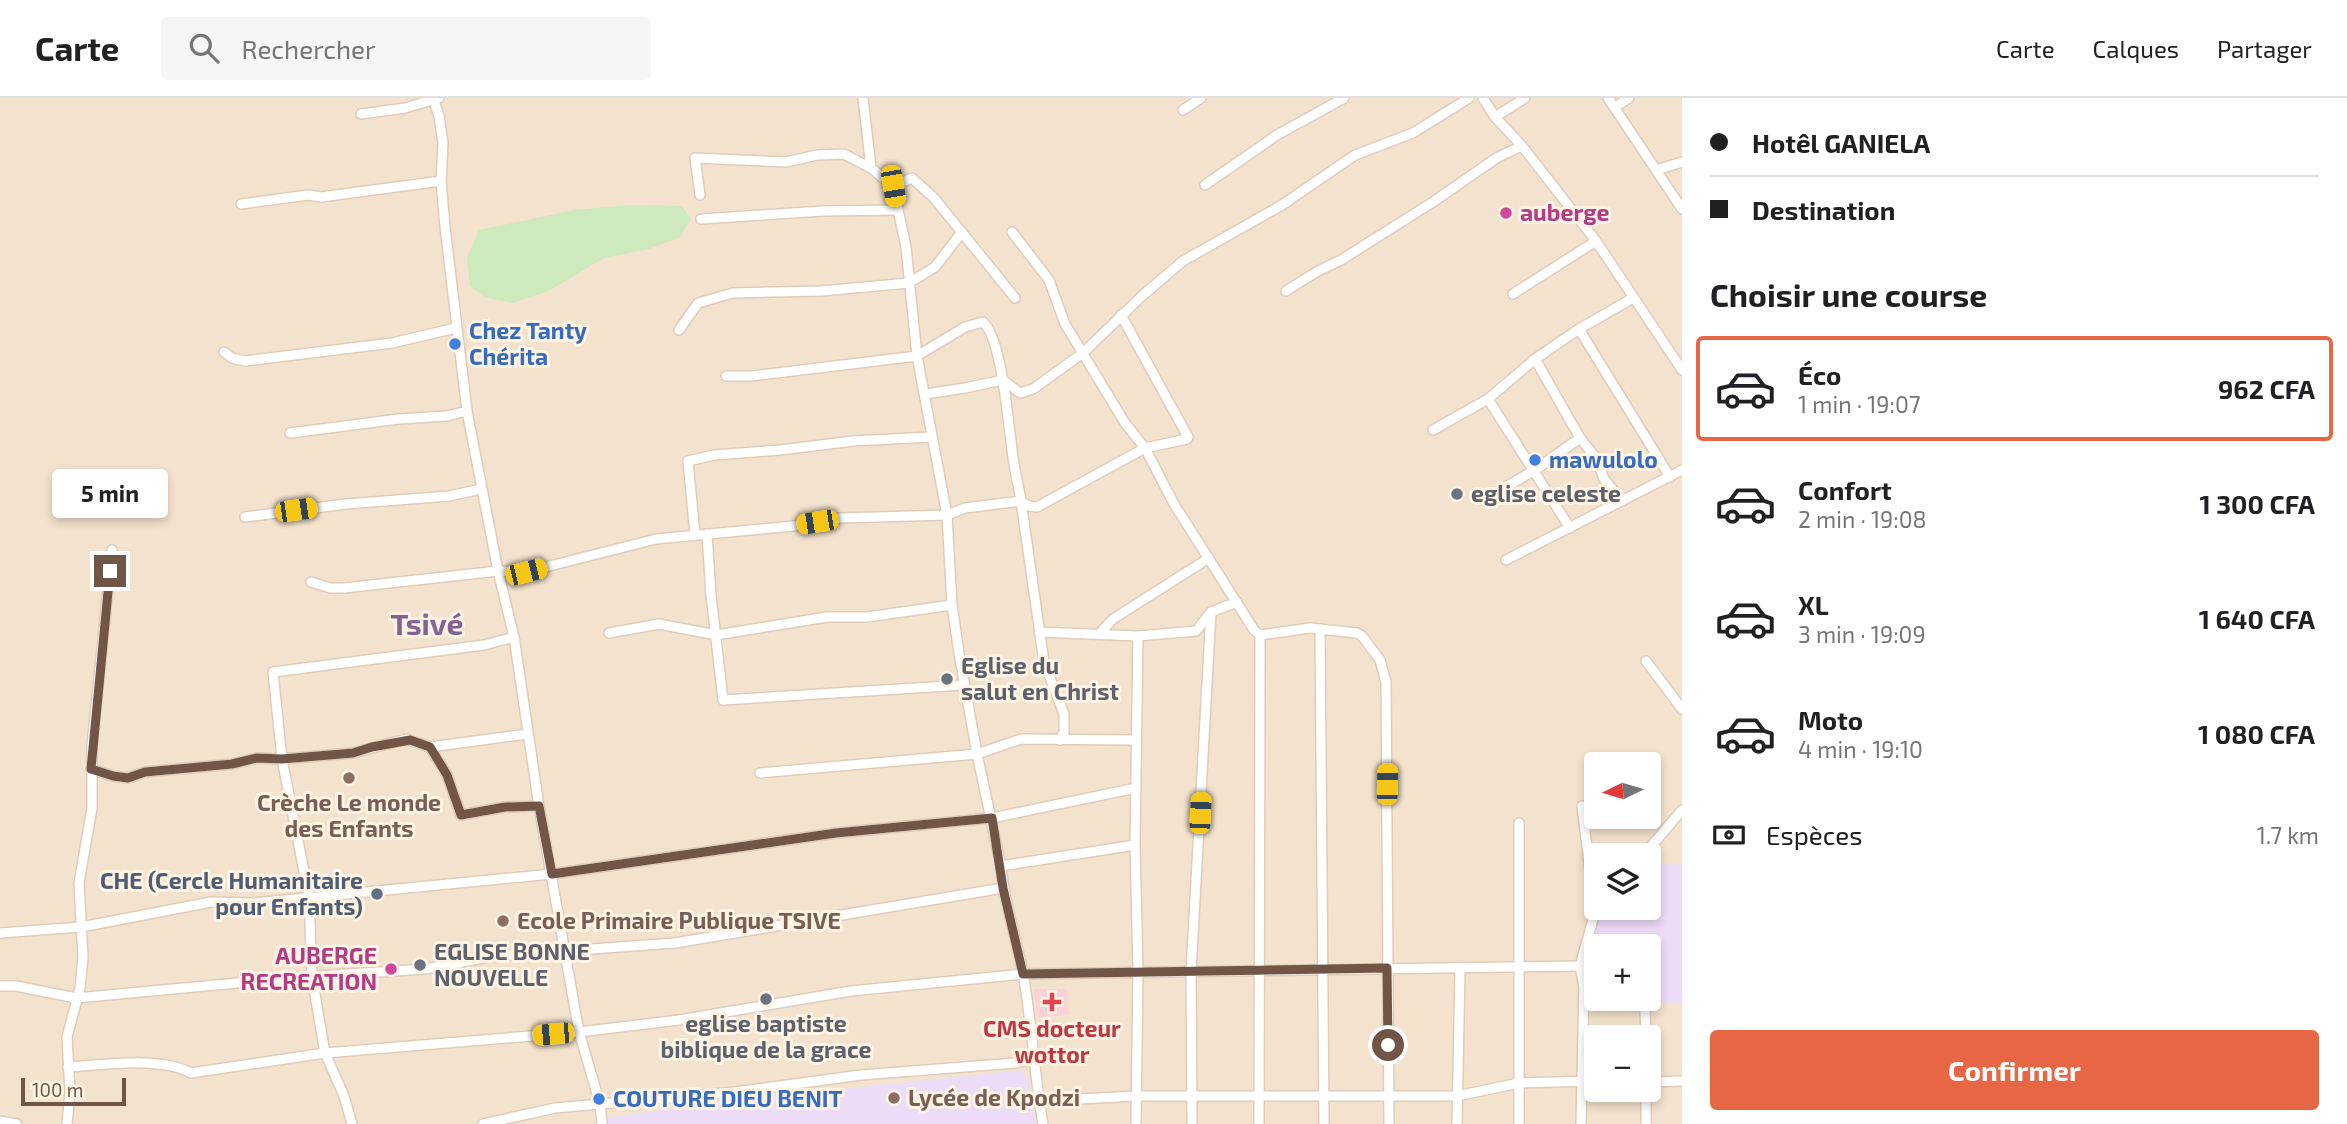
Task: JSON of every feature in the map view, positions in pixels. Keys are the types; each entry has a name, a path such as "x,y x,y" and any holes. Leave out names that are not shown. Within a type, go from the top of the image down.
{"street":[{"path":"361,114 405,108 435,98 443,143 441,181 467,411 481,489 514,638 527,734 579,1032 600,1104 601,1124"},
{"path":"863,98 871,168"},
{"path":"1183,110 1201,98"},
{"path":"1205,185 1277,135 1344,98"},
{"path":"925,394 1003,380 1020,393 1027,393 1083,353 1121,315 1183,261 1282,205 1355,155 1413,133 1469,98"},
{"path":"1483,98 1495,117 1522,146 1596,242 1682,370"},
{"path":"1495,117 1525,98"},
{"path":"1608,98 1682,209"},
{"path":"1615,107 1629,98"},
{"path":"1286,291 1433,202 1498,157 1522,146"},
{"path":"700,195 695,159 786,162 817,155 844,154 871,168 893,186 906,247 917,356 947,515 952,606 964,685 992,818 1003,888 1023,974 1043,1124"},
{"path":"1656,170 1682,162"},
{"path":"893,186 912,178 934,198 1016,298"},
{"path":"242,204 308,195 334,196 441,181"},
{"path":"701,219 823,211 897,210"},
{"path":"679,330 698,303 733,293 909,283 934,267 962,232"},
{"path":"1012,232 1048,280 1065,324 1125,423 1145,448 1174,504 1254,630 1260,635 1320,629 1357,633 1380,660 1386,682 1388,757 1389,1124"},
{"path":"1513,294 1596,242"},
{"path":"1433,430 1488,399 1535,359 1579,329 1633,298"},
{"path":"311,582 330,588 344,588 498,571 526,572 656,539 793,526 840,518 947,515 965,508 1021,501 1037,507 1145,448 1187,439 1188,433 1153,376 1121,315"},
{"path":"726,376 751,376 917,356 965,327 983,322 987,324 1003,380 1044,662 1064,713 1064,732 1060,740"},
{"path":"224,352 232,358 245,361 392,343 456,328"},
{"path":"1579,329 1670,477"},
{"path":"1535,359 1580,438 1596,458 1604,479 1622,501"},
{"path":"1488,399 1570,528"},
{"path":"290,433 399,419 447,416 467,411"},
{"path":"695,535 688,461 714,455 853,441 932,437"},
{"path":"1483,500 1535,470 1580,438"},
{"path":"1506,561 1682,470"},
{"path":"245,517 357,502 449,496 481,489"},
{"path":"707,534 723,700 964,685"},
{"path":"67,1124 70,1093 67,1037 80,988 83,957 79,883 92,808 91,769 112,550"},
{"path":"1099,634 1113,619 1209,558"},
{"path":"1039,632 1138,636 1196,631 1211,612 1237,602"},
{"path":"609,633 659,624 716,635 827,617 867,617 952,606"},
{"path":"1192,1124 1191,971 1211,612"},
{"path":"1320,629 1324,1124"},
{"path":"1259,1124 1260,635"},
{"path":"1136,1124 1138,971 1135,845 1138,636"},
{"path":"352,1124 344,1096 325,1053 312,977 309,897 282,759 273,672 484,645 514,638"},
{"path":"1646,661 1682,709"},
{"path":"91,769 128,778 145,772 232,764 257,758 282,759 353,753 406,739 430,747 527,734"},
{"path":"760,773 977,754 1021,739 1136,740"},
{"path":"430,747 447,775 461,815 505,807 539,806"},
{"path":"0,933 81,927 211,902 253,903 552,874 836,833 992,818 1136,788"},
{"path":"1582,806 1587,843"},
{"path":"1654,843 1682,810"},
{"path":"1519,822 1519,1124"},
{"path":"1001,866 1135,845"},
{"path":"0,986 76,998 425,969 494,956 675,943 1003,888"},
{"path":"1581,1124 1584,986 1580,966 1593,920"},
{"path":"68,1067 142,1064 179,1066 191,1073 325,1053 579,1032 679,1020 851,991 1023,974 1580,966"},
{"path":"1457,1124 1460,967"},
{"path":"483,1124 555,1108 735,1092 861,1075 1015,1063 1033,1059"},
{"path":"1039,1101 1137,1096 1457,1096 1519,1083 1581,1081"},
{"path":"1661,1082 1682,1082"},
{"path":"1646,1102 1647,1124"},
{"path":"0,1121 17,1124"}],"shaded area":[{"path":"0,98 1682,98 1682,1124 0,1124"},
{"path":"1661,863 1682,863 1682,1004 1661,1002 1661,934 1594,934 1598,920 1661,920"},
{"name":"CMS docteur wottor","path":"1033,989 1067,989 1069,1015 1038,1017"},
{"name":"Lycée de Kpodzi","path":"1022,1070 1028,1080 1036,1124 607,1124 605,1118 725,1101"}],"green space":[{"path":"630,205 682,206 691,219 680,237 649,249 604,258 547,292 512,303 484,297 470,286 467,258 479,230 574,210"}],"place":[{"name":"auberge","path":"1506,213"},
{"name":"Chez Tanty Chérita","path":"455,344"},
{"name":"mawulolo","path":"1535,460"},
{"name":"eglise celeste","path":"1457,494"},
{"name":"Eglise du salut en Christ","path":"947,679"},
{"name":"Crèche Le monde des Enfants","path":"349,778"},
{"name":"CHE (Cercle Humanitaire pour Enfants)","path":"377,894"},
{"name":"Ecole Primaire Publique TSIVE","path":"503,921"},
{"name":"EGLISE BONNE NOUVELLE","path":"420,965"},
{"name":"AUBERGE RECREATION","path":"391,969"},
{"name":"eglise baptiste biblique de la grace","path":"766,999"},
{"name":"CMS docteur wottor","path":"1052,1002"},
{"name":"Lycée de Kpodzi","path":"894,1098"},
{"name":"COUTURE DIEU BENIT","path":"599,1099"}],"district":[{"name":"Tsivé","path":"427,625"}],"route":[{"path":"110,571 91,769 128,778 145,772 232,764 257,758 282,759 353,753 403,742 406,739 430,747 447,775 461,815 505,807 539,806 552,874 836,833 992,818 1003,888 1023,974 1387,968 1388,1045"}]}
